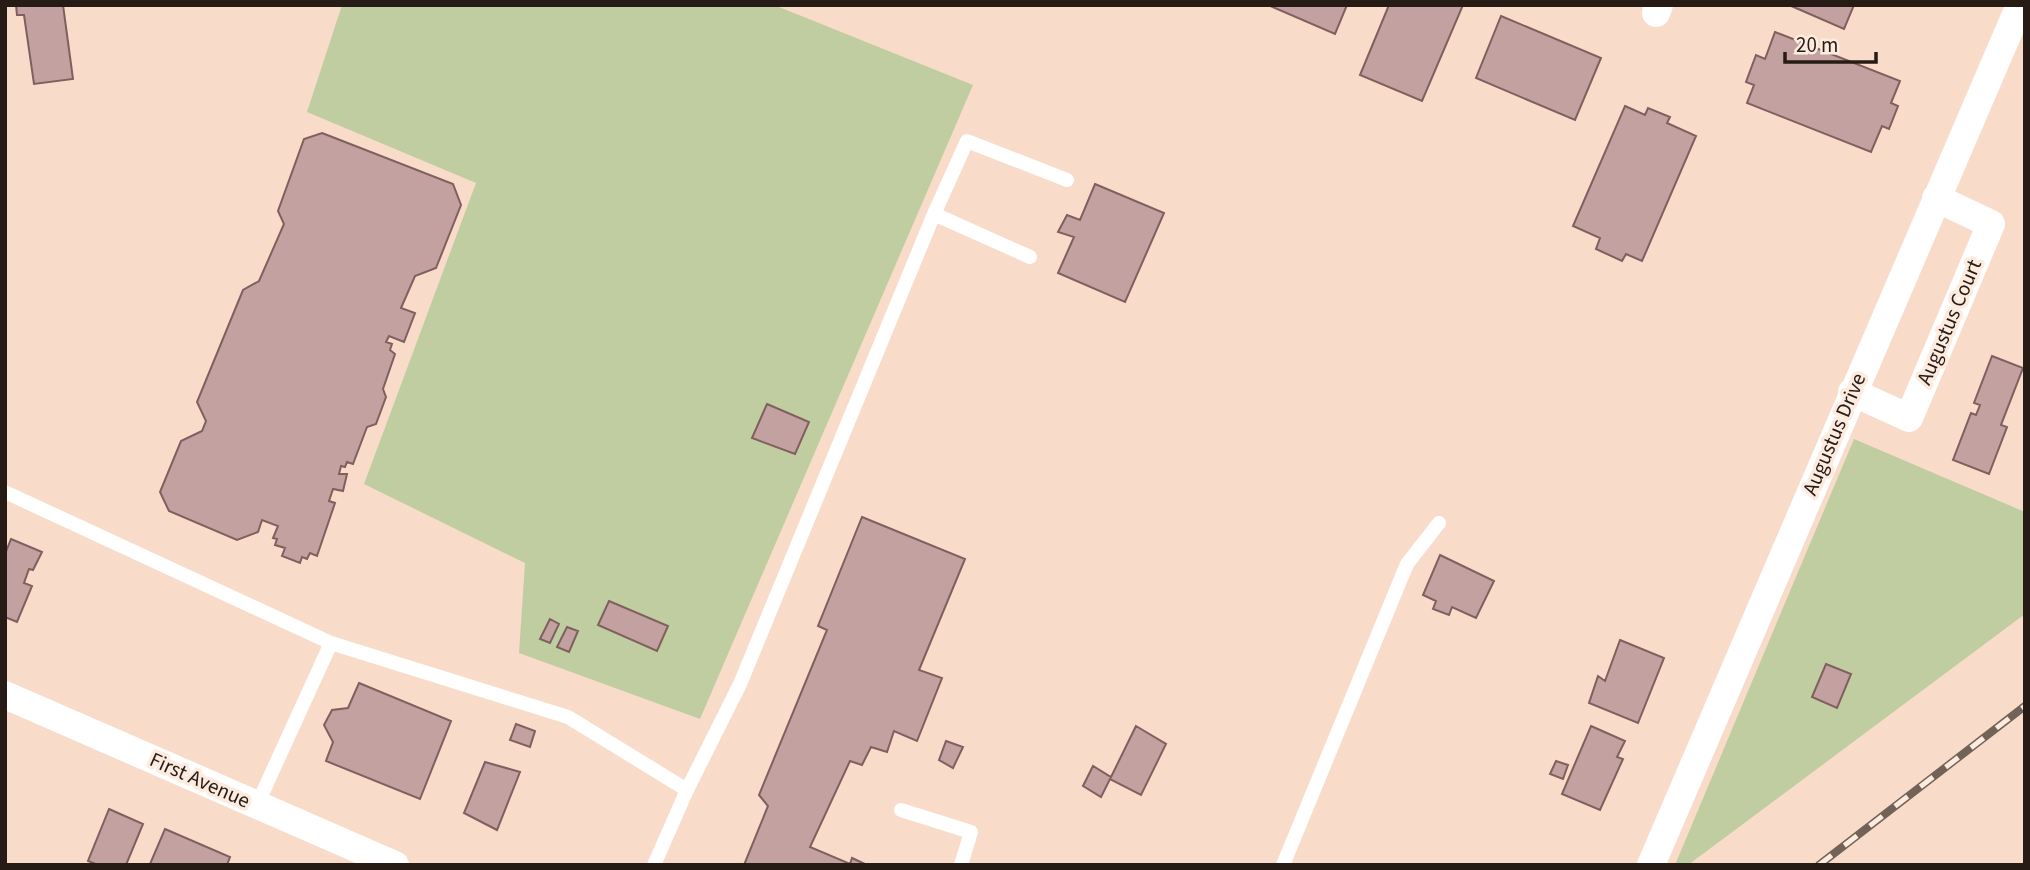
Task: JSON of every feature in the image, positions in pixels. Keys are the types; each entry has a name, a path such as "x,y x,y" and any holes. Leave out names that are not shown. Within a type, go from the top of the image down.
{"street":[{"name":"Augustus Drive","path":"1651,865 2020,5"},
{"name":"Augustus Court","path":"1852,392 1909,418 1991,224 1936,198"},
{"name":"First Avenue","path":"5,695 396,865"}],"lane":[{"path":"653,865 740,684 934,214 967,141 1067,180"},
{"path":"934,214 1030,257"},
{"path":"5,492 331,643 568,717 687,790"},
{"path":"1283,865 1407,564 1439,523"},
{"path":"257,805 331,643"},
{"path":"901,810 971,832 961,865"}],"green space":[{"path":"342,5 774,5 973,85 700,719 519,653 525,563 364,484 476,183 307,112"},
{"path":"1854,439 2025,512 2025,614 1688,865 1675,865"}],"building":[{"path":"16,5 63,5 73,79 34,84 24,15 17,15"},
{"path":"1268,5 1347,5 1335,34"},
{"path":"1389,5 1463,5 1422,101 1360,75"},
{"path":"1789,5 1854,5 1844,29"},
{"path":"1501,16 1601,58 1575,120 1476,78"},
{"path":"1775,32 1900,81 1891,103 1898,106 1889,129 1882,126 1871,152 1747,103 1754,85 1746,82 1756,55 1765,59"},
{"path":"1625,106 1645,115 1648,108 1670,117 1667,123 1696,136 1642,261 1626,254 1622,261 1596,249 1600,238 1573,226"},
{"path":"322,133 453,184 461,205 436,268 415,276 401,308 415,313 404,342 389,336 386,342 392,344 390,350 395,354 383,389 386,397 376,424 367,427 353,464 347,462 345,467 341,466 339,474 347,474 343,491 333,489 329,501 335,503 317,556 310,553 307,559 302,557 300,563 282,556 285,548 275,545 277,539 273,538 278,526 262,520 258,532 237,540 169,511 160,492 181,441 202,431 206,421 197,402 243,290 259,281 284,224 278,211 304,139"},
{"path":"1095,184 1164,213 1125,302 1058,273 1074,237 1058,232 1067,215 1080,220"},
{"path":"1992,356 2023,368 2001,425 2007,427 1989,474 1953,460 1971,413 1976,415 1980,405 1974,403"},
{"path":"767,404 809,422 795,454 752,438"},
{"path":"862,517 965,559 919,670 942,678 917,741 894,731 887,752 871,747 862,765 850,761 810,847 850,864 852,858 867,865 744,865 768,806 759,795 827,630 818,626"},
{"path":"11,539 42,552 33,570 29,569 24,583 32,586 17,622 5,617 5,554"},
{"path":"1440,555 1494,581 1476,618 1452,607 1449,615 1433,609 1436,601 1423,595"},
{"path":"609,601 668,626 657,651 598,625"},
{"path":"550,619 559,624 550,643 540,639"},
{"path":"567,627 578,631 569,652 557,647"},
{"path":"1620,640 1664,658 1638,723 1589,703 1598,676 1605,681"},
{"path":"1826,664 1851,674 1837,708 1812,697"},
{"path":"359,683 451,721 420,799 326,761 333,742 324,725 332,710 348,708"},
{"path":"516,724 535,731 530,747 510,740"},
{"path":"1136,726 1166,744 1141,795 1110,779 1101,797 1083,786 1093,766 1111,777"},
{"path":"1591,726 1625,741 1617,757 1623,759 1600,810 1562,794"},
{"path":"946,741 963,747 953,768 939,760"},
{"path":"1556,761 1568,765 1563,779 1550,774"},
{"path":"485,762 520,772 497,830 464,813"},
{"path":"109,809 143,824 126,865 98,865 88,861"},
{"path":"165,829 230,857 227,865 150,864"}],"railway":[{"path":"1819,865 2025,706"}]}
